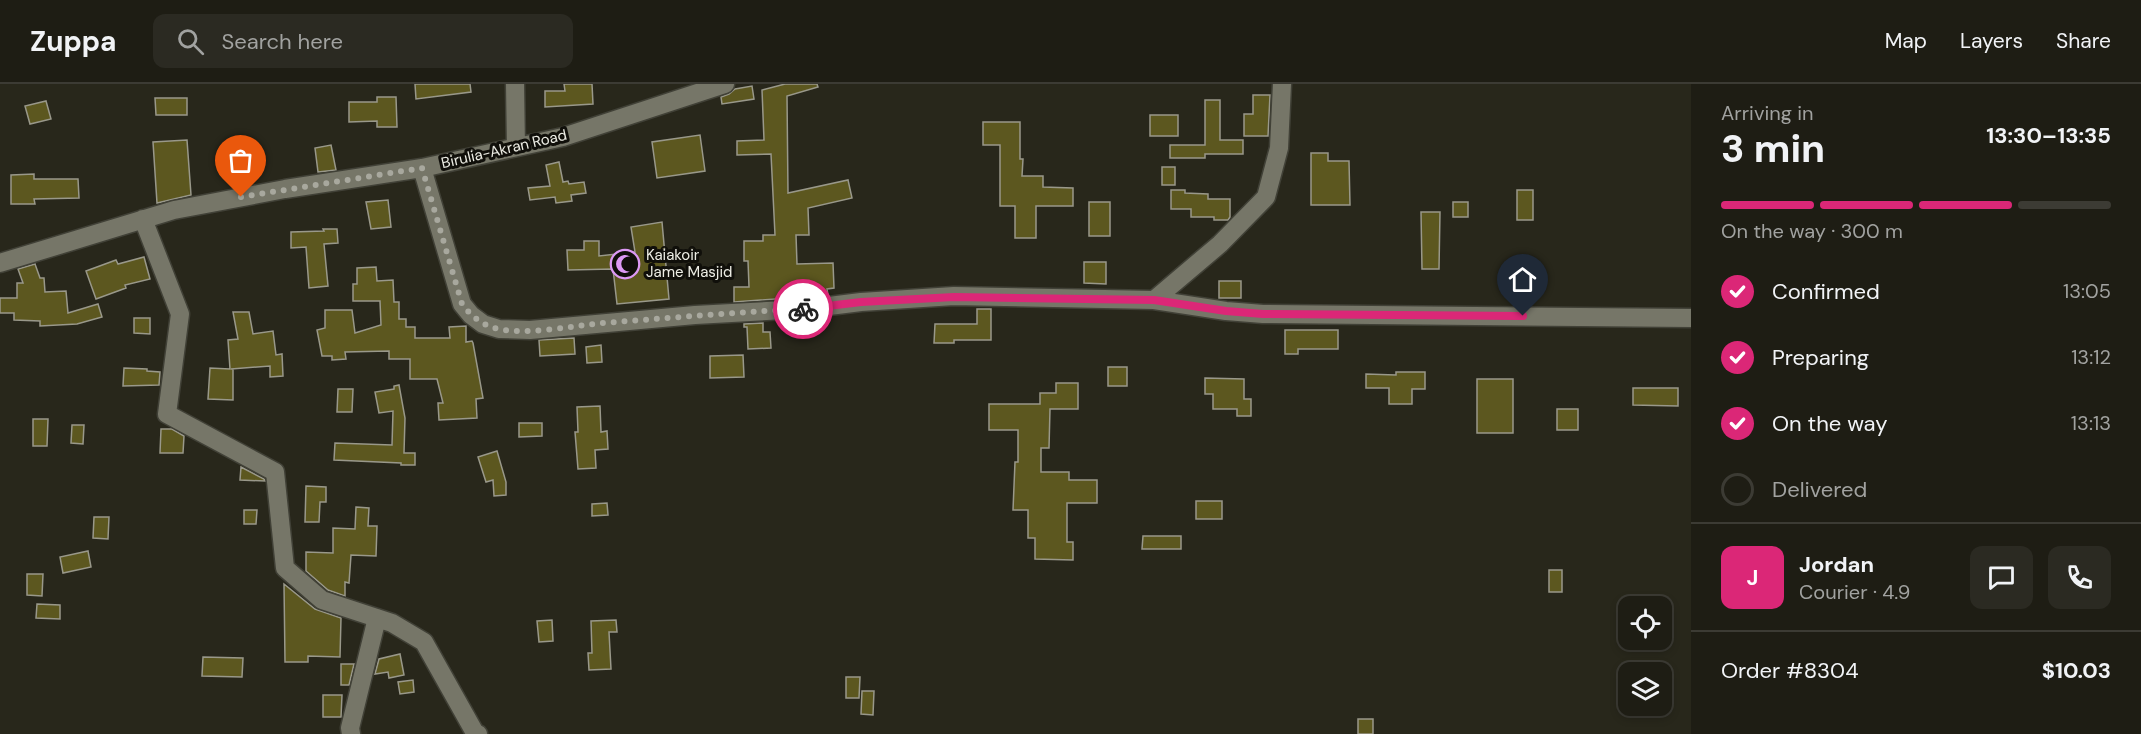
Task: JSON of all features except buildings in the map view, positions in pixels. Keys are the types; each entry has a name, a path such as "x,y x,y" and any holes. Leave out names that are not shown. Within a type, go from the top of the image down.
{"street":[{"path":"515,84 516,147"},
{"name":"Birulia-Akran Road","path":"0,263 174,210 274,191 422,168 563,137 724,84"},
{"path":"1154,300 1220,244 1266,197 1279,148 1282,84"},
{"path":"422,168 462,304 483,324 499,329 530,330 695,315 806,309 861,302 954,297 1154,300 1263,314 1691,318"},
{"path":"143,219 180,314 167,414 275,472 285,568 322,600 392,623 424,642 457,704 475,733 478,734"},
{"path":"351,734 350,728 376,618"}],"way so far":[{"path":"241,197 422,168 462,304 483,324 499,329 530,330 695,315 803,309"}],"place":[{"name":"Kaiakoir Jame Masjid","path":"625,264"}],"route":[{"path":"803,309 861,302 954,297 1154,300 1263,314 1523,316"}]}
